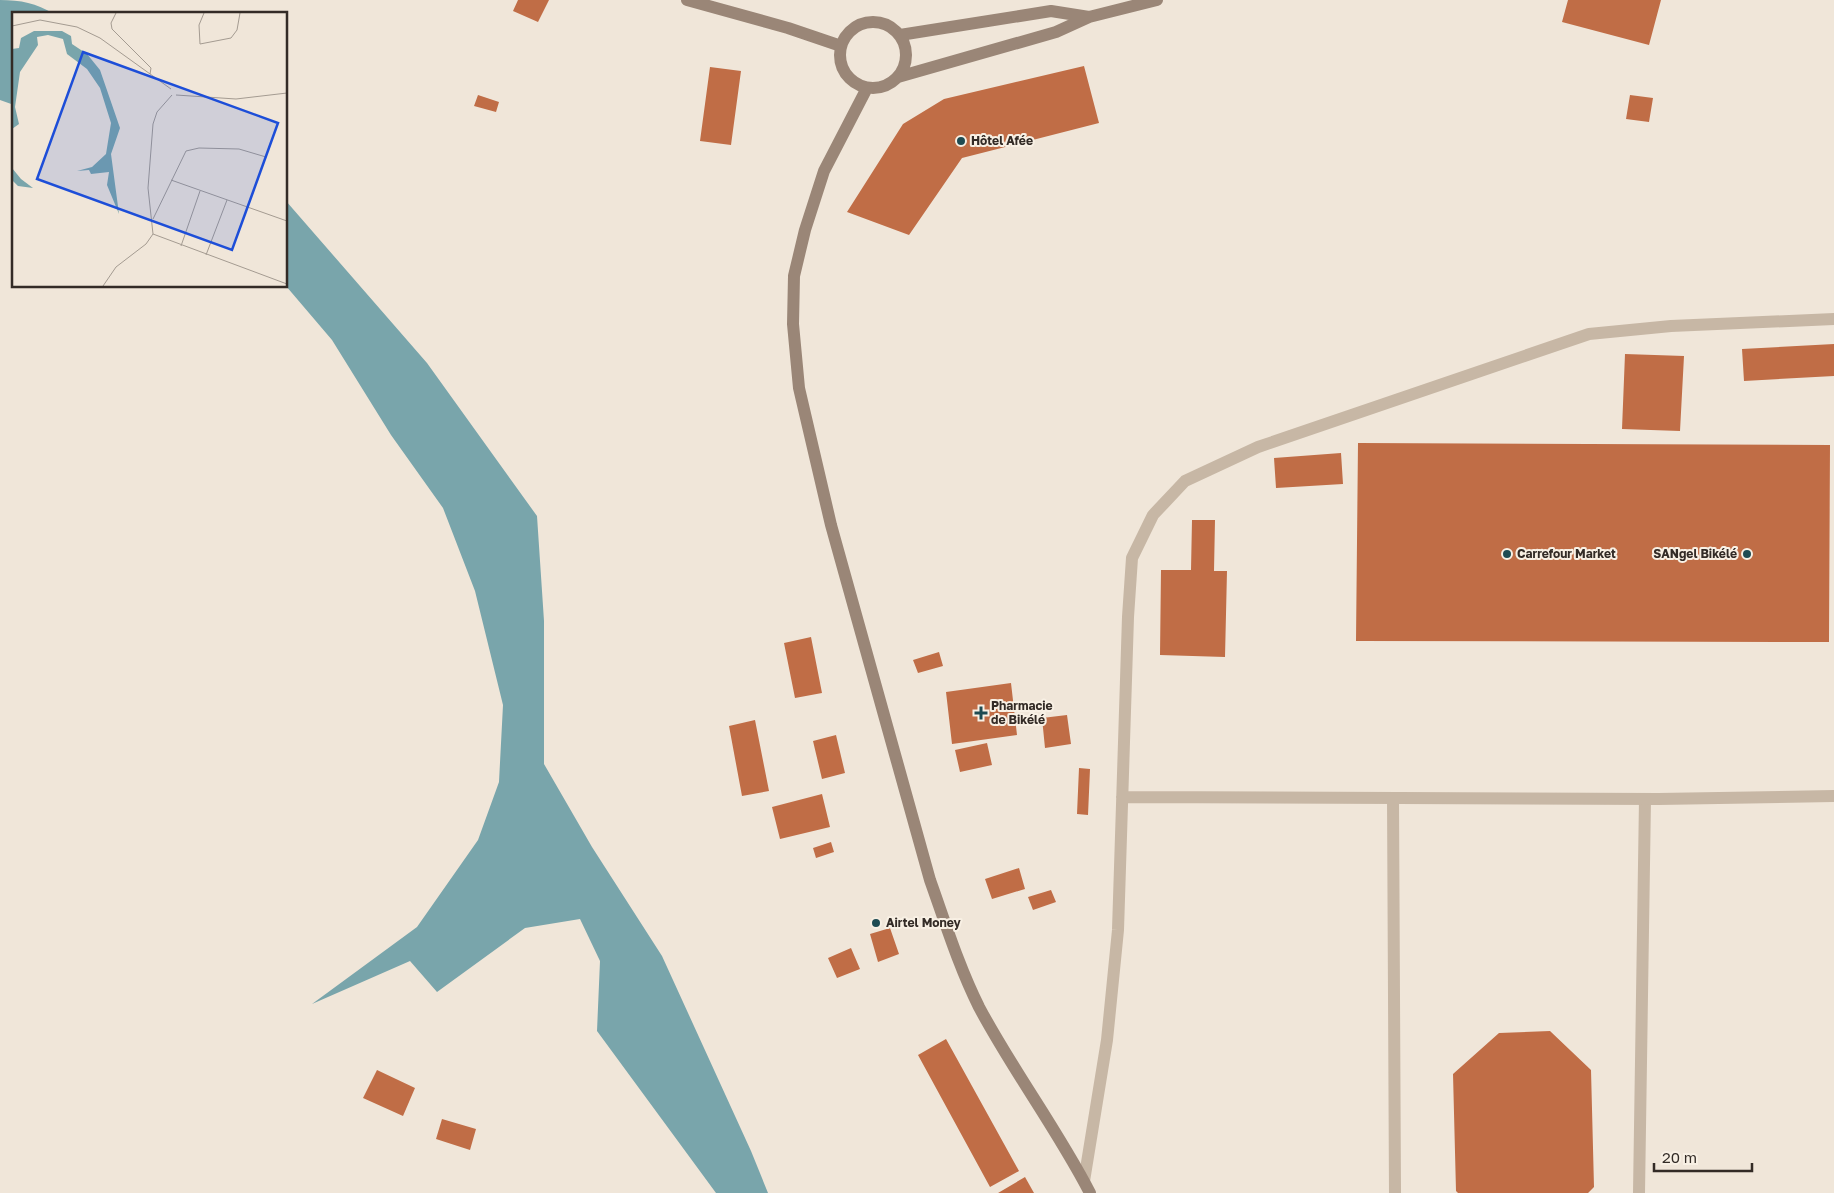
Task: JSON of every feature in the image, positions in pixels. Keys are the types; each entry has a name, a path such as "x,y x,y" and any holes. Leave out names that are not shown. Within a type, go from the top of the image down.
{"street":[{"path":"687,0 788,28 841,46"},
{"path":"898,77 1056,32 1089,17 1157,0"},
{"path":"900,35 1051,11 1089,17"},
{"path":"868,22 880,23 891,27 900,35 905,45 907,56 905,68 890,85 867,88 856,84 847,76 841,66 841,46 848,33 857,26 868,22"},
{"path":"867,88 824,171 805,230 794,276 793,324 799,388 831,525 928,870 948,933 979,1006 1016,1073 1090,1193"},
{"path":"1084,1181 1107,1040 1118,940 1128,616 1132,558 1153,515 1186,481 1258,447 1589,334 1671,326 1834,319"},
{"path":"1122,797 1645,799 1834,796"},
{"path":"1393,798 1395,1193"},
{"path":"1639,1193 1645,799"}],"water":[{"path":"0,0 28,3 41,7 50,12 12,12 12,104 0,100"},
{"path":"288,203 427,363 537,516 544,621 544,764 592,847 662,956 751,1151 768,1193 716,1193 597,1031 600,961 580,919 525,928 437,992 410,961 312,1004 417,927 478,840 499,782 503,705 475,591 443,508 391,435 332,340 288,288"}],"building":[{"path":"518,0 549,0 538,22 513,11"},
{"path":"1568,0 1661,0 1649,45 1562,22"},
{"name":"Hôtel Afée","path":"1084,66 1099,123 962,158 909,235 847,212 903,124 944,99"},
{"path":"710,67 741,71 731,145 700,141"},
{"path":"478,95 499,102 496,112 474,106"},
{"path":"1630,95 1653,98 1649,122 1626,119"},
{"path":"1834,344 1834,376 1744,381 1742,349"},
{"path":"1625,354 1684,356 1680,431 1622,429"},
{"path":"1358,443 1830,445 1829,642 1356,641"},
{"path":"1341,453 1343,484 1276,488 1274,458"},
{"path":"1192,520 1215,520 1214,571 1227,571 1225,657 1160,655 1161,570 1191,570"},
{"path":"811,637 822,693 795,698 784,643"},
{"path":"939,652 943,666 918,673 913,660"},
{"name":"Pharmacie de Bikélé","path":"1011,683 1017,735 952,744 946,692"},
{"path":"1067,715 1071,744 1045,748 1042,718"},
{"path":"755,720 769,791 742,796 729,726"},
{"path":"836,735 845,773 822,779 813,741"},
{"path":"987,743 992,765 960,772 955,750"},
{"path":"1079,768 1090,769 1088,815 1077,814"},
{"path":"822,794 830,827 780,839 772,807"},
{"path":"831,842 834,852 816,858 813,848"},
{"path":"1019,868 1025,889 992,899 985,879"},
{"path":"1051,890 1056,902 1033,910 1028,897"},
{"path":"890,928 899,954 878,962 870,934"},
{"path":"851,948 860,969 837,978 828,958"},
{"path":"1550,1031 1591,1070 1594,1187 1588,1193 1458,1193 1456,1191 1453,1074 1499,1033"},
{"path":"946,1039 1019,1171 990,1187 918,1055"},
{"path":"377,1070 415,1088 403,1116 363,1098"},
{"path":"442,1119 476,1129 470,1150 436,1139"},
{"path":"1025,1177 1034,1193 998,1193"}],"place":[{"name":"Hôtel Afée","path":"961,141"},
{"name":"Carrefour Market","path":"1507,554"},
{"name":"SANgel Bikélé","path":"1747,554"},
{"name":"Pharmacie de Bikélé","path":"981,713"},
{"name":"Airtel Money","path":"876,923"}]}
